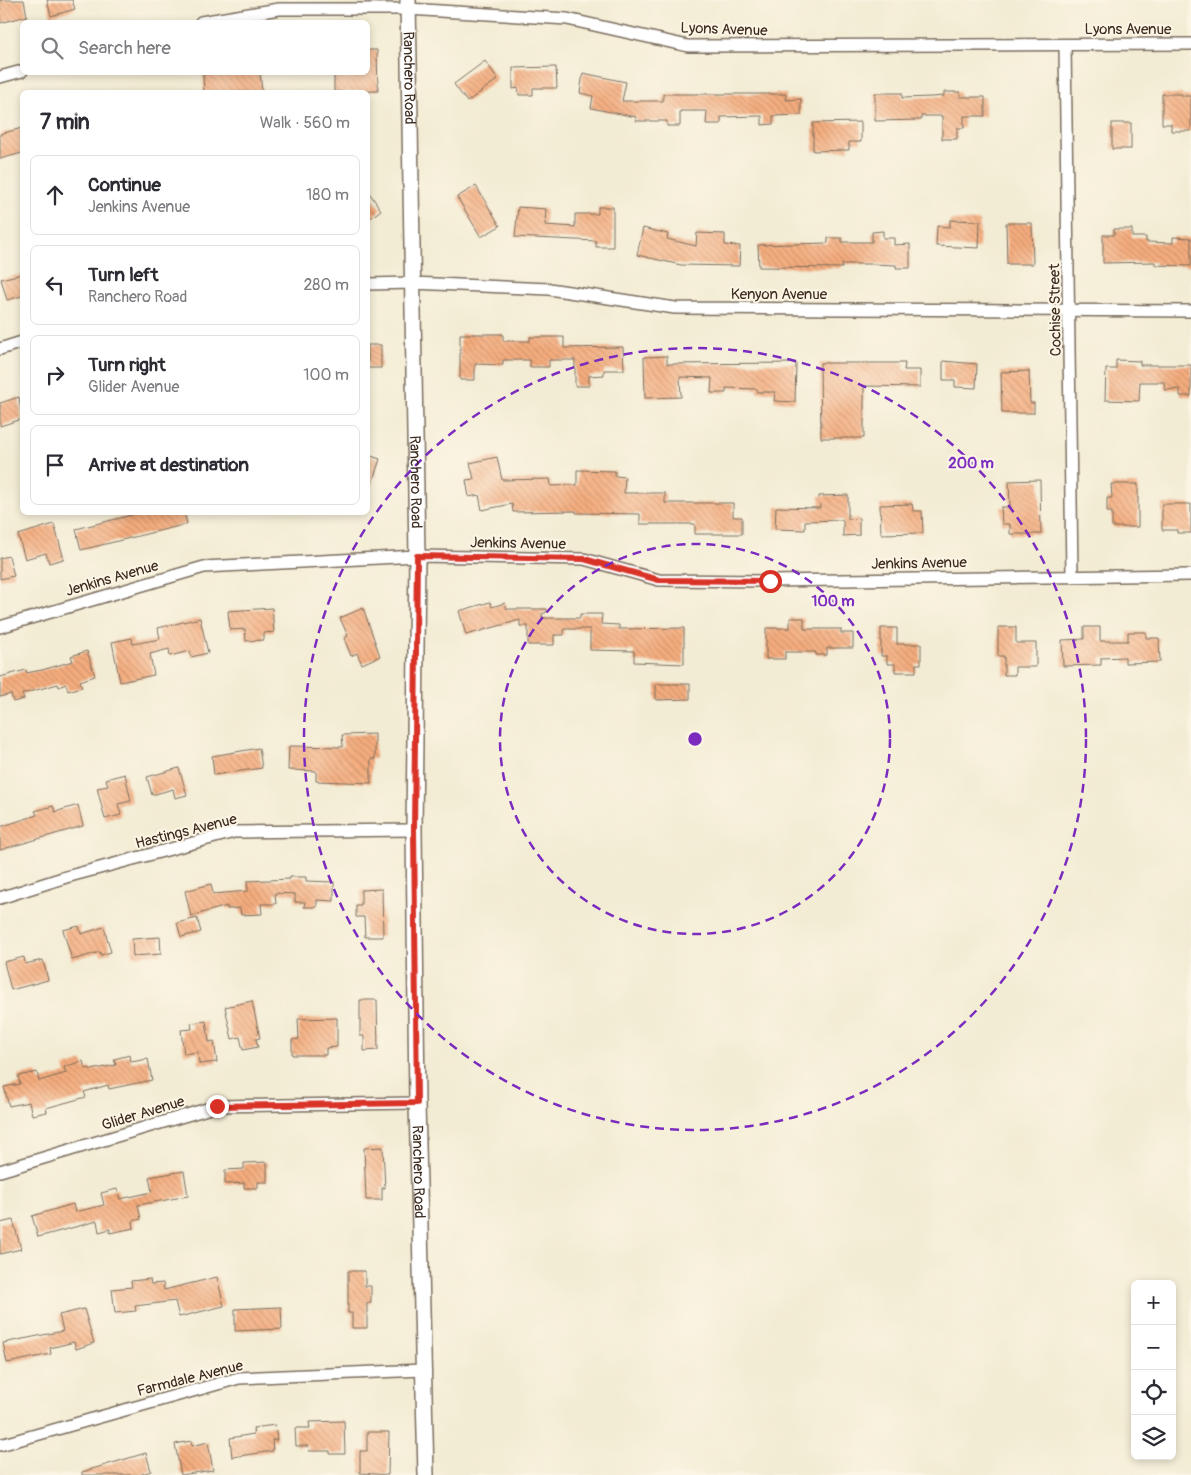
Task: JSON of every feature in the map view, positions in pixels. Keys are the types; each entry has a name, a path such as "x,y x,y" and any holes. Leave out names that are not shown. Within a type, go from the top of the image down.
{"main road":[{"name":"Ranchero Road","path":"408,5 417,556 414,830 417,1103 426,1475"}],"street":[{"name":"Lyons Avenue","path":"213,20 280,9 408,5 567,19 688,46 1191,44"},
{"name":"Cochise Street","path":"1065,45 1072,575"},
{"path":"0,77 20,72"},
{"name":"Kenyon Avenue","path":"370,284 412,283 549,289 675,308 1191,311"},
{"path":"0,349 20,343"},
{"name":"Jenkins Avenue","path":"0,626 204,567 417,556 584,559 659,580 770,581 1072,575 1191,575"},
{"name":"Hastings Avenue","path":"0,898 234,832 414,830"},
{"name":"Glider Avenue","path":"0,1171 217,1106 417,1103"},
{"name":"Farmdale Avenue","path":"0,1445 239,1378 423,1370"}],"building":[{"path":"0,0 24,0 27,16 0,23"},
{"path":"47,0 72,0 75,9 51,16"},
{"path":"370,50 377,50 378,91 334,90 334,75 370,75"},
{"path":"485,61 498,79 467,102 454,84"},
{"path":"556,67 557,88 533,88 533,95 519,95 518,88 513,89 513,68"},
{"path":"583,73 626,82 622,101 663,101 663,94 786,94 786,100 801,99 801,115 773,116 773,124 762,125 762,116 721,117 721,124 706,124 707,111 680,111 680,126 667,126 667,121 636,121 636,117 591,108 593,96 580,93"},
{"path":"203,75 260,75 262,90 204,90"},
{"path":"944,92 960,92 960,97 985,97 985,116 964,116 964,128 957,128 957,139 942,139 942,116 921,116 921,120 875,121 875,93 902,93 902,98 944,96"},
{"path":"1162,94 1191,96 1191,131 1171,131 1171,124 1162,124"},
{"path":"861,122 861,142 849,142 849,150 813,151 813,123"},
{"path":"1112,123 1131,123 1131,149 1112,149"},
{"path":"20,129 20,154 0,159 0,134"},
{"path":"476,186 500,226 481,237 457,197"},
{"path":"370,194 381,210 370,218"},
{"path":"518,207 546,209 545,225 575,227 575,214 598,214 598,207 613,207 613,247 596,247 596,241 515,237"},
{"path":"950,220 980,221 979,248 936,246 937,226 950,227"},
{"path":"1006,223 1032,223 1033,264 1007,264"},
{"path":"643,228 668,234 667,239 696,246 697,233 725,234 725,245 740,246 739,266 681,265 637,255"},
{"path":"1114,229 1132,229 1132,237 1146,237 1146,242 1173,243 1173,237 1191,238 1191,266 1155,265 1155,262 1103,263 1103,235 1114,235"},
{"path":"883,231 883,238 894,238 894,245 910,244 910,268 896,268 896,265 873,264 842,264 842,268 759,267 758,245 828,243 828,238 842,238 842,242 872,242 872,232"},
{"path":"20,274 20,297 7,300 1,279"},
{"path":"460,334 503,334 503,341 530,341 530,337 564,337 564,348 623,347 624,370 604,370 604,375 589,376 589,386 575,386 575,360 549,360 549,367 530,367 530,360 503,360 503,365 475,364 475,380 460,380"},
{"path":"370,345 381,345 381,368 370,368"},
{"path":"667,356 667,364 796,363 795,402 774,401 775,392 757,392 757,389 726,388 726,393 711,393 712,378 680,377 681,397 645,398 644,357"},
{"path":"1116,360 1140,361 1140,365 1191,365 1191,396 1180,396 1180,389 1165,390 1164,382 1140,382 1139,401 1105,400 1106,369 1116,369"},
{"path":"943,361 977,364 976,388 955,387 955,380 943,380"},
{"path":"820,363 905,363 904,370 920,370 920,387 864,386 864,438 821,438"},
{"path":"1029,371 1030,403 1034,403 1034,413 1002,413 1001,372"},
{"path":"19,397 20,420 0,426 0,403"},
{"path":"370,456 380,459 370,489"},
{"path":"497,457 502,480 550,479 551,486 577,485 577,470 615,471 615,476 625,477 624,493 665,493 665,503 733,503 733,517 742,517 742,534 695,534 695,524 640,524 640,514 576,513 576,511 513,512 512,504 482,510 479,495 469,497 466,480 474,479 470,463"},
{"path":"1040,480 1041,534 1010,534 1010,524 1002,524 1001,507 1010,507 1009,481"},
{"path":"1111,484 1138,484 1138,527 1112,527 1112,512 1107,512 1107,498 1112,498"},
{"path":"848,495 848,519 859,518 859,535 843,536 843,520 805,521 805,530 775,529 776,507 820,508 819,496"},
{"path":"912,504 913,511 922,511 923,533 881,534 880,505"},
{"path":"1162,504 1191,504 1191,533 1177,533 1177,530 1162,530"},
{"path":"132,515 185,515 187,524 81,550 76,529"},
{"path":"54,524 64,559 49,563 46,553 25,559 18,535"},
{"path":"9,556 14,576 0,579 0,558"},
{"path":"490,602 492,607 505,603 507,609 547,609 547,612 542,614 542,618 580,618 580,614 602,614 601,624 619,625 619,629 684,628 684,664 634,662 634,651 590,650 590,629 564,629 564,635 554,635 554,645 528,645 528,626 520,626 520,620 466,635 459,611"},
{"path":"272,608 274,632 264,633 264,640 246,641 245,629 230,630 228,611"},
{"path":"363,608 380,656 362,664 357,653 351,656 344,638 348,636 340,618"},
{"path":"200,618 208,653 191,657 190,651 170,656 169,649 150,654 154,675 120,682 112,642 132,638 133,644 160,639 158,628"},
{"path":"790,618 804,618 804,629 841,629 841,633 853,633 853,648 827,648 827,655 816,655 816,652 785,652 785,659 766,659 766,628 790,628"},
{"path":"998,627 1016,627 1016,643 1036,643 1036,667 1015,667 1015,675 1004,675 1004,656 998,656"},
{"path":"1084,627 1100,627 1100,641 1128,641 1128,632 1146,632 1146,638 1159,638 1160,662 1125,663 1125,657 1101,658 1101,665 1063,666 1062,640 1084,639"},
{"path":"881,628 897,628 897,644 921,644 921,664 916,664 916,672 895,672 895,664 887,664 887,656 881,656"},
{"path":"87,651 95,676 80,681 82,687 68,691 66,684 59,687 58,684 22,694 24,699 13,702 11,694 0,697 0,677 26,670 26,673 42,670 73,661 71,656"},
{"path":"656,684 690,684 690,699 656,700"},
{"path":"375,734 375,759 371,759 371,783 316,781 316,771 288,770 289,746 343,747 342,735"},
{"path":"259,748 262,768 214,775 212,756"},
{"path":"179,768 187,795 175,798 173,789 152,795 147,777"},
{"path":"125,774 131,801 118,804 121,815 105,819 97,788 108,786 106,779"},
{"path":"78,805 83,826 0,850 0,827 37,815 35,811 53,806 55,812"},
{"path":"290,877 306,877 306,881 334,882 334,901 317,900 317,907 304,907 305,902 295,902 295,894 275,893 276,904 261,904 262,914 241,915 240,908 227,909 227,906 191,916 185,891 211,884 213,894 248,891 247,881 290,879"},
{"path":"382,889 383,937 365,937 364,917 356,917 356,905 361,905 361,890"},
{"path":"197,918 201,932 181,937 177,923"},
{"path":"79,926 81,934 104,927 111,952 101,955 100,952 72,960 63,930"},
{"path":"160,937 161,954 133,956 132,939"},
{"path":"24,957 25,964 43,960 48,980 11,990 4,962"},
{"path":"360,1000 377,1000 378,1050 364,1051 364,1036 360,1036"},
{"path":"252,1001 260,1038 256,1039 258,1047 243,1050 240,1037 232,1039 225,1007"},
{"path":"337,1018 337,1047 326,1048 326,1055 292,1055 292,1040 299,1039 298,1019"},
{"path":"206,1021 209,1042 214,1041 217,1062 199,1064 198,1052 184,1054 181,1030 192,1029 191,1023"},
{"path":"130,1055 131,1062 148,1059 152,1080 109,1089 108,1085 84,1092 86,1097 46,1108 47,1112 32,1115 29,1102 9,1106 4,1087 20,1084 18,1076 37,1072 39,1081 66,1073 64,1067 83,1061 85,1069 90,1068 91,1070 116,1065 114,1059"},
{"path":"383,1147 385,1188 382,1188 382,1200 366,1200 364,1148"},
{"path":"267,1162 267,1182 258,1182 258,1188 244,1188 244,1183 225,1184 225,1170 244,1169 244,1163"},
{"path":"184,1171 188,1196 138,1205 141,1219 133,1221 134,1228 110,1233 110,1229 99,1232 97,1221 38,1237 32,1216 73,1204 75,1212 104,1205 101,1193 117,1189 120,1199 152,1192 149,1177"},
{"path":"13,1220 21,1249 0,1254 0,1223"},
{"path":"348,1271 365,1271 365,1286 371,1286 371,1303 367,1303 367,1328 352,1328 352,1313 348,1313"},
{"path":"217,1277 224,1306 179,1317 175,1301 135,1306 136,1311 115,1313 112,1289 132,1287 131,1281 150,1279 151,1284 163,1283 164,1290"},
{"path":"281,1307 282,1329 235,1331 235,1309"},
{"path":"84,1309 94,1343 76,1349 74,1342 50,1348 51,1354 7,1363 3,1343 63,1331 59,1315"},
{"path":"344,1421 345,1454 330,1454 330,1451 309,1451 308,1446 296,1446 295,1428 310,1428 309,1422"},
{"path":"275,1425 277,1440 272,1440 273,1451 232,1457 230,1438 254,1434 253,1428"},
{"path":"367,1432 389,1432 388,1475 360,1473 360,1451 367,1451"},
{"path":"191,1441 192,1446 208,1442 213,1470 181,1475 175,1444"},
{"path":"146,1453 151,1471 139,1475 82,1475 82,1472"}],"route":[{"path":"217,1106 417,1103 414,830 417,556 584,559 659,580 770,581"}]}
